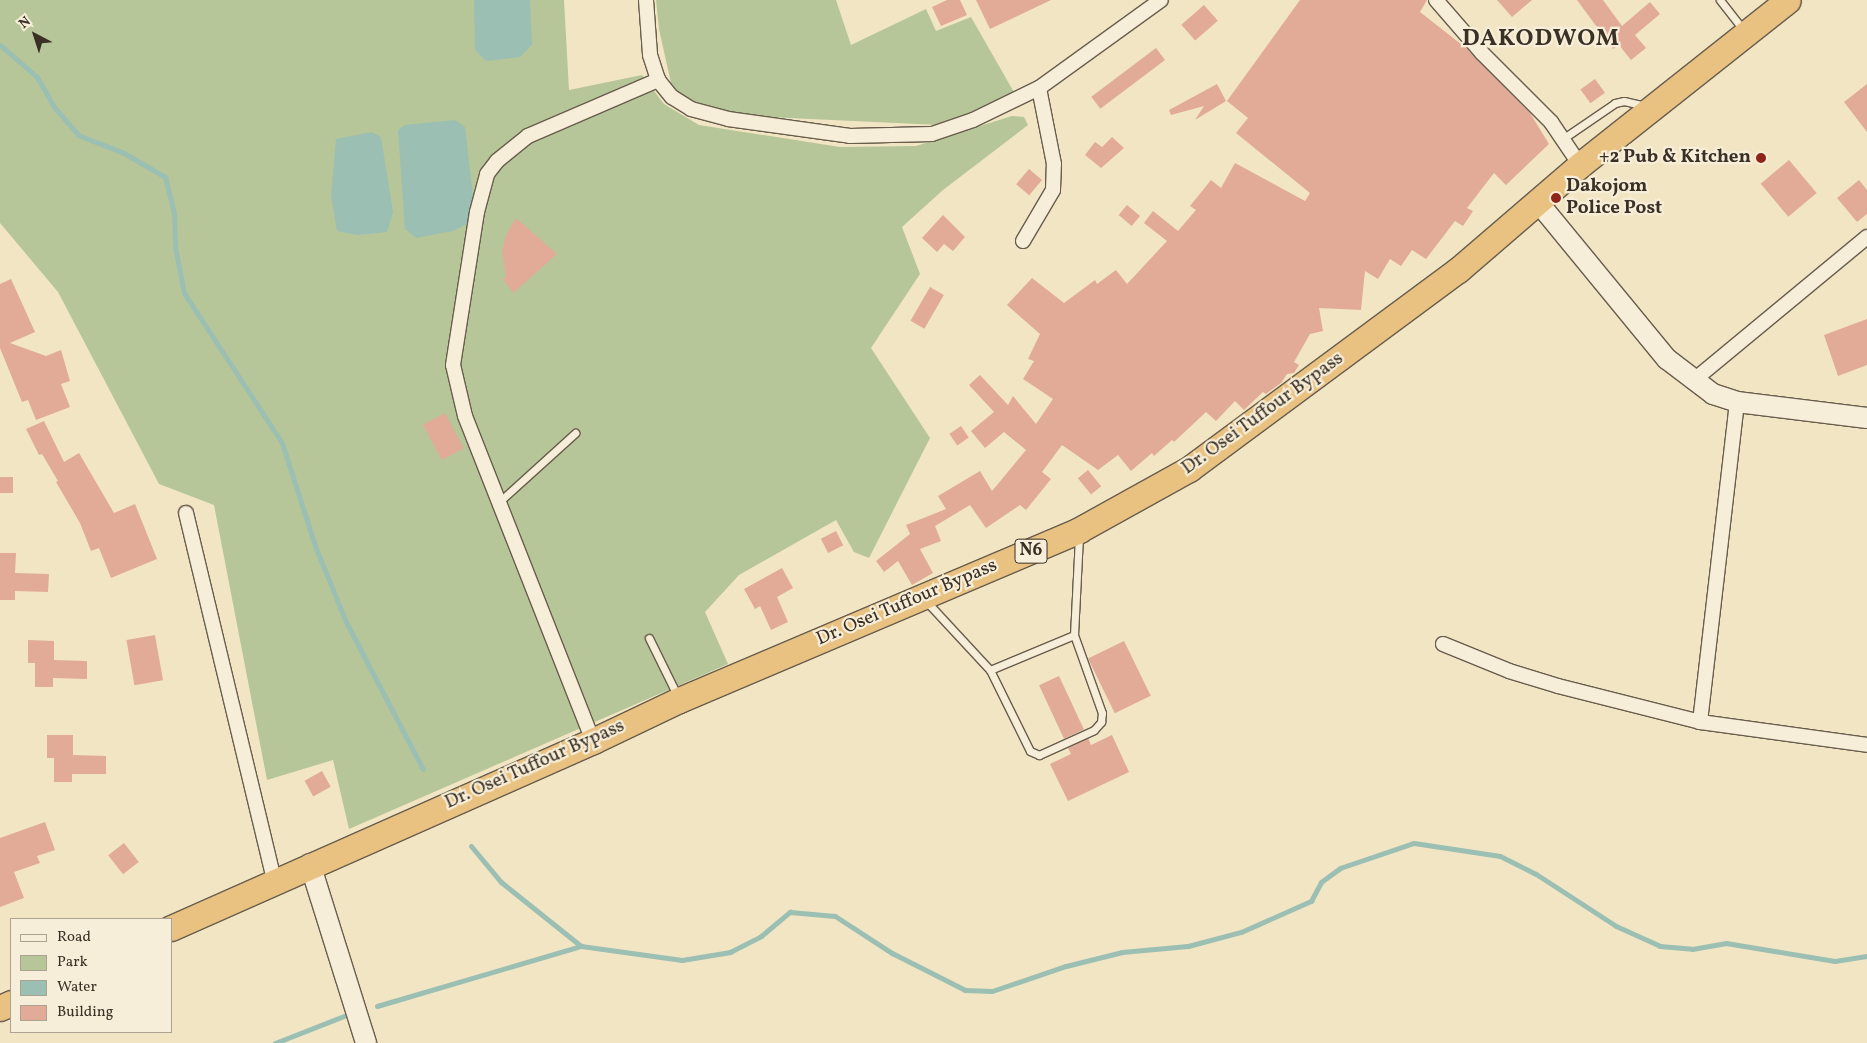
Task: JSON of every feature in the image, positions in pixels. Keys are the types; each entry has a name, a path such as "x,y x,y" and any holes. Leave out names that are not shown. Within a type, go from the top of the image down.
{"highway":[{"name":"Dr. Osei Tuffour Bypass","path":"172,928 310,864 593,741 679,700 1079,530 1190,468 1262,418 1458,270 1537,200 1788,0"}],"street":[{"path":"646,0 650,55 658,80 672,97 707,115 850,136 932,134 973,120 1039,88 1161,0"},
{"path":"1436,0 1482,53 1551,122 1561,140 1580,165"},
{"path":"593,741 457,393 453,365 477,212 487,174 496,161 528,136 658,80"},
{"path":"1023,241 1052,190 1054,164 1039,88"},
{"path":"1537,200 1667,359 1692,380 1713,394 1737,402 1867,418"},
{"path":"1692,380 1867,237"},
{"path":"1700,722 1737,402"},
{"path":"186,513 274,880"},
{"path":"1442,644 1509,671 1558,686 1700,722 1867,745"},
{"path":"310,864 366,1043"}],"lane":[{"path":"1720,0 1746,33"},
{"path":"1561,140 1615,103 1624,101 1652,108"},
{"path":"498,502 574,433"},
{"path":"923,597 990,670 1030,751 1039,755 1094,730 1101,722 1102,713 1074,635 1079,530"},
{"path":"990,670 1074,635"},
{"path":"649,638 679,700"}],"green space":[{"path":"0,0 564,0 569,90 642,75 664,104 699,125 840,147 916,146 1012,116 1024,117 1028,125 943,190 902,227 920,274 871,348 930,438 869,558 854,552 836,520 739,575 705,612 728,664 349,829 333,760 267,780 214,505 159,484 58,292 0,223"},
{"path":"656,0 836,0 851,45 926,9 936,31 971,17 1015,94 939,125 724,115 685,101 671,83 659,29"}],"water":[{"path":"474,0 530,0 532,45 520,57 486,61 475,50"},
{"path":"455,120 465,127 474,205 469,223 453,231 416,238 405,229 398,130 405,125"},
{"path":"372,132 381,137 393,212 387,232 357,235 337,231 331,196 336,139"}],"building":[{"path":"947,0 960,0 967,15 941,26 932,7"},
{"path":"976,0 1051,0 990,29"},
{"path":"1300,0 1427,0 1420,12 1466,48 1530,113 1549,144 1506,185 1494,173 1467,208 1473,211 1463,226 1455,221 1426,259 1412,250 1401,266 1390,259 1378,279 1365,271 1361,310 1319,308 1323,331 1310,334 1294,362 1299,365 1294,373 1287,374 1281,383 1266,394 1263,392 1244,410 1235,401 1216,421 1206,412 1174,442 1172,440 1154,456 1152,453 1131,471 1118,455 1098,470 1062,445 1042,472 1051,479 1026,510 1020,505 986,528 970,505 935,526 941,541 920,549 933,573 912,585 898,561 884,572 876,561 910,534 906,525 946,509 938,496 980,471 992,491 1026,450 1004,432 985,448 971,431 994,412 969,385 980,375 1008,405 1013,396 1036,424 1053,399 1023,379 1034,361 1028,359 1040,334 1007,305 1032,278 1064,303 1095,280 1097,284 1116,270 1127,284 1167,241 1144,223 1153,211 1178,231 1196,210 1190,206 1211,180 1221,188 1235,163 1305,201 1310,193 1236,133 1248,118 1227,101"},
{"path":"1497,0 1532,0 1512,17"},
{"path":"1577,0 1603,0 1622,26 1650,2 1660,14 1635,35 1646,48 1631,60 1619,45 1613,49"},
{"path":"1204,5 1218,21 1195,41 1181,25"},
{"path":"1156,48 1165,60 1100,109 1091,97"},
{"path":"1595,79 1605,93 1590,103 1580,90"},
{"path":"1217,84 1226,101 1195,120 1204,106 1171,115 1169,110"},
{"path":"1867,84 1867,132 1844,102"},
{"path":"1112,137 1124,148 1101,168 1085,155 1095,142 1102,147"},
{"path":"1789,160 1817,193 1788,217 1761,184"},
{"path":"1029,169 1042,180 1029,195 1016,184"},
{"path":"1859,180 1867,190 1867,214 1857,222 1837,198"},
{"path":"1127,205 1140,216 1132,226 1119,215"},
{"path":"943,215 965,237 953,251 944,244 937,252 922,238"},
{"path":"516,218 557,254 513,293 503,279 506,277 502,251 506,235"},
{"path":"11,279 35,332 10,343 46,356 61,350 70,381 61,384 70,407 36,420 28,400 22,402 0,348 0,284"},
{"path":"930,287 944,295 924,329 910,321"},
{"path":"1867,319 1867,365 1838,376 1824,335"},
{"path":"445,413 464,448 442,460 423,425"},
{"path":"44,421 64,462 79,453 114,513 135,504 157,559 111,578 99,548 91,551 80,523 56,482 58,481 42,454 39,455 26,429"},
{"path":"961,426 969,438 957,445 949,434"},
{"path":"1088,470 1101,486 1091,495 1078,478"},
{"path":"0,477 13,477 13,493 0,493"},
{"path":"836,531 843,545 828,553 821,539"},
{"path":"0,553 16,553 15,573 49,574 48,592 15,591 15,600 0,600"},
{"path":"782,568 793,588 777,597 788,622 771,630 760,606 755,609 744,589"},
{"path":"155,635 163,680 134,685 126,640"},
{"path":"28,640 54,641 54,660 87,661 87,679 53,678 53,687 35,687 35,663 28,663"},
{"path":"1124,641 1151,696 1115,713 1088,659"},
{"path":"1059,676 1084,729 1064,739 1039,685"},
{"path":"47,735 73,735 73,755 106,756 106,774 72,774 72,782 54,782 54,758 47,758"},
{"path":"1112,735 1129,772 1068,801 1050,764 1071,754 1068,748 1088,738 1091,745"},
{"path":"322,771 331,787 313,796 305,781"},
{"path":"45,822 55,850 37,856 40,863 14,872 24,898 0,907 0,838"},
{"path":"124,843 139,862 123,874 108,855"}],"waterway":[{"path":"0,45 37,77 54,107 78,135 124,153 165,177 174,213 175,247 184,293 282,443 315,546 346,622 423,769"},
{"path":"377,1006 581,946 682,960 730,952 761,936 790,912 835,916 892,953 965,990 992,991 1066,966 1122,952 1188,946 1241,932 1311,901 1321,882 1340,868 1414,843 1500,856 1536,874 1616,926 1660,946 1692,949 1726,943 1835,961 1867,956"},
{"path":"471,846 501,882 581,946"},
{"path":"275,1043 344,1016"}],"place":[{"name":"+2 Pub & Kitchen","path":"1761,158"},
{"name":"Dakojom Police Post","path":"1556,198"}],"district":[{"name":"DAKODWOM","path":"1541,40"}]}
